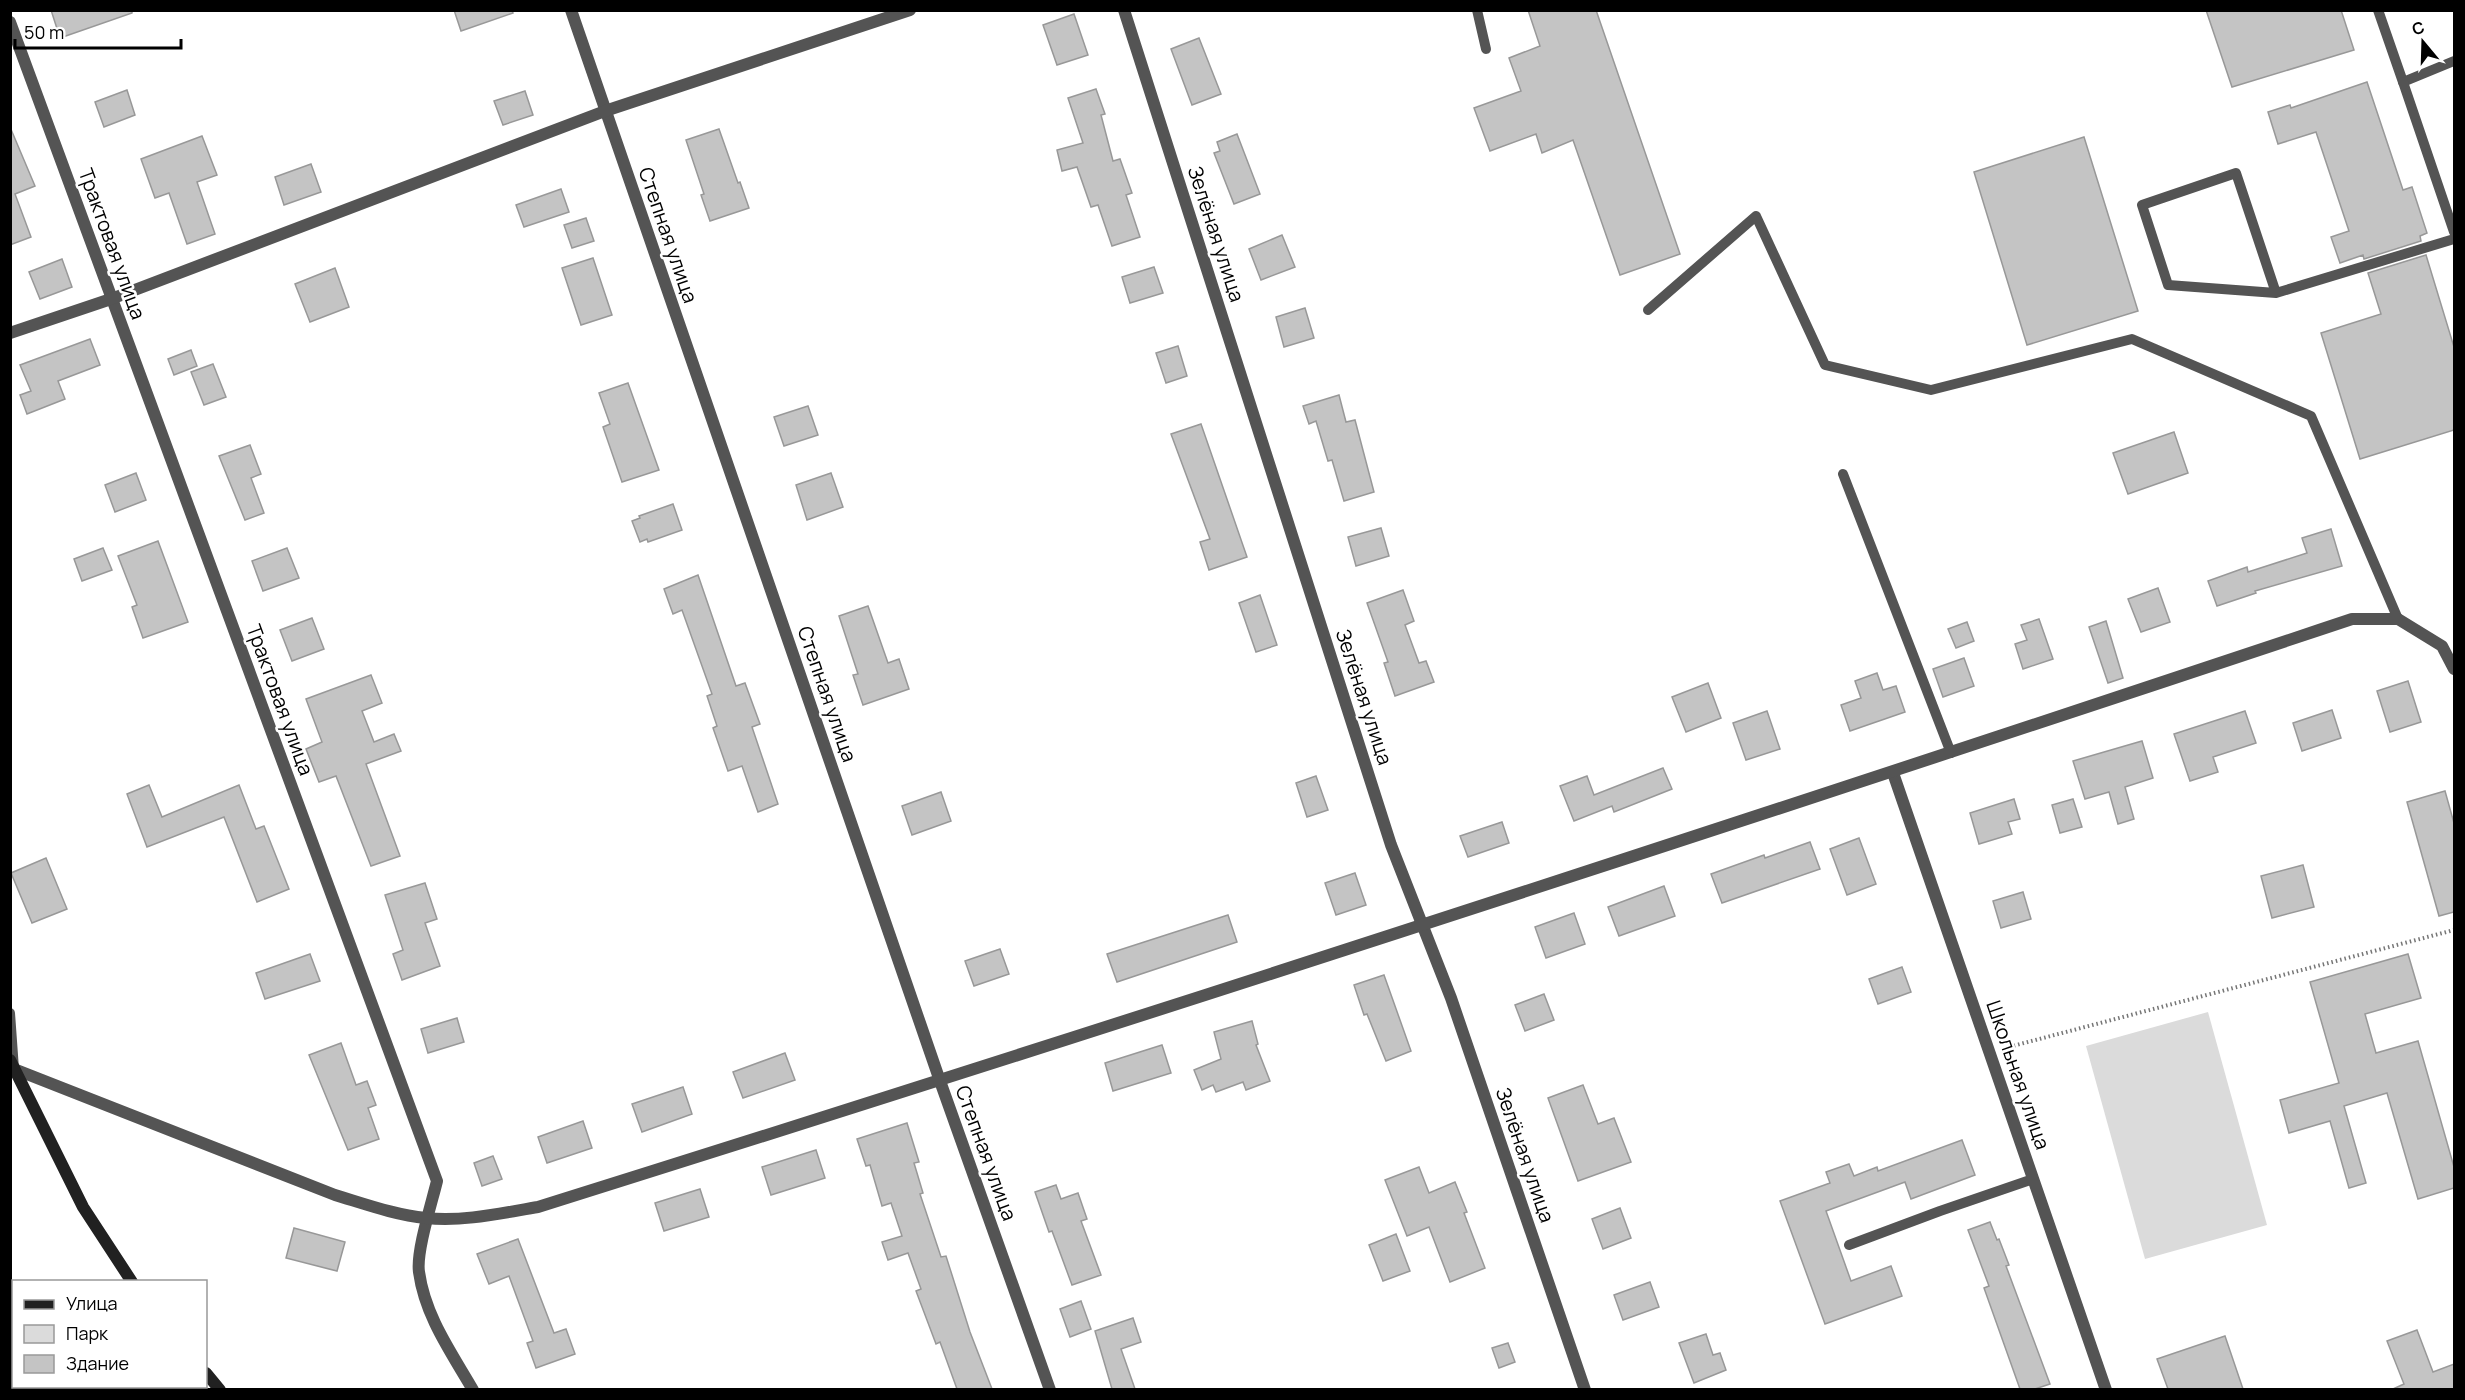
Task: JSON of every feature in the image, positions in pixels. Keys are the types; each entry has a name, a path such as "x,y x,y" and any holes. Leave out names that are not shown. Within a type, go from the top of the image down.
{"main road":[{"path":"13,1065 83,1207 131,1280"},
{"path":"207,1374 220,1389"}],"street":[{"name":"Степная улица","path":"571,10 940,1081 1050,1389"},
{"path":"10,333 111,299 605,111 910,10"},
{"name":"Зелёная улица","path":"1124,10 1391,845 1451,998 1586,1389"},
{"name":"Трактовая улица","path":"10,22 437,1181 427,1218 419,1270 433,1323 473,1389"},
{"path":"13,1065 335,1195 378,1208 427,1218 482,1216 538,1207 1422,926 1893,773 2352,619 2398,619 2442,646 2454,669"},
{"name":"Школьная улица","path":"1893,773 2106,1389"}],"lane":[{"path":"1477,10 1486,49"},
{"path":"2378,10 2454,232"},
{"path":"2403,82 2454,62"},
{"path":"2276,293 2236,173 2142,205 2168,285 2276,293 2454,239"},
{"path":"1648,310 1756,216 1825,365 1931,390 2132,339 2311,416 2398,619"},
{"path":"1842,474 1951,753"},
{"path":"10,1013 13,1065"},
{"path":"1849,1245 1940,1210 2033,1179"}],"path":[{"path":"1989,1052 2454,930"}],"green space":[{"path":"2208,1012 2267,1225 2145,1259 2086,1046"}],"building":[{"path":"51,10 132,10 132,13 60,38"},
{"path":"454,10 512,10 513,13 461,31"},
{"path":"1528,10 1596,10 1680,254 1620,275 1573,140 1542,153 1536,134 1490,151 1474,108 1521,91 1509,58 1540,46"},
{"path":"2206,10 2341,10 2354,50 2232,87"},
{"path":"1074,14 1088,55 1057,65 1043,25"},
{"path":"1199,38 1221,94 1192,105 1171,49"},
{"path":"2367,82 2403,190 2412,187 2427,233 2420,236 2421,241 2364,259 2363,255 2340,263 2331,237 2349,231 2316,132 2278,144 2268,112 2290,105 2291,108"},
{"path":"1096,89 1105,114 1101,115 1113,161 1120,159 1132,193 1126,195 1140,237 1112,246 1098,205 1091,207 1077,167 1062,171 1057,150 1083,143 1068,98"},
{"path":"127,90 135,115 104,127 95,102"},
{"path":"525,91 533,115 503,125 494,101"},
{"path":"10,127 35,186 15,194 31,237 10,245"},
{"path":"719,129 749,208 710,221 701,195 704,194 686,140"},
{"path":"1237,134 1260,194 1234,204 1214,153 1220,151 1217,142"},
{"path":"202,136 217,175 197,182 215,234 187,244 169,193 155,198 141,159"},
{"path":"2084,137 2138,311 2027,345 1974,172"},
{"path":"311,164 321,192 284,205 275,177"},
{"path":"561,189 569,212 524,227 516,205"},
{"path":"586,218 594,241 572,248 564,225"},
{"path":"1282,235 1295,267 1261,280 1249,249"},
{"path":"2426,255 2454,347 2454,430 2360,459 2321,333 2381,314 2368,273"},
{"path":"593,258 612,315 581,325 562,268"},
{"path":"62,259 72,287 40,299 29,272"},
{"path":"1154,267 1163,293 1130,303 1122,277"},
{"path":"335,268 349,307 310,322 295,284"},
{"path":"1305,308 1314,338 1284,347 1276,317"},
{"path":"90,339 100,365 58,381 65,399 27,414 20,395 31,391 20,365"},
{"path":"1178,346 1187,376 1166,383 1156,353"},
{"path":"191,350 197,366 174,375 168,359"},
{"path":"213,364 226,397 204,405 191,372"},
{"path":"628,383 659,470 622,482 603,427 610,424 599,393"},
{"path":"1339,395 1346,422 1355,420 1374,492 1344,501 1332,460 1328,461 1316,421 1309,424 1303,406"},
{"path":"808,406 818,435 784,446 774,417"},
{"path":"1201,424 1247,557 1209,570 1200,542 1210,539 1171,434"},
{"path":"2174,432 2188,473 2128,494 2113,453"},
{"path":"250,445 261,474 251,478 264,513 245,520 219,456"},
{"path":"136,473 146,500 115,512 105,485"},
{"path":"831,473 843,507 807,520 796,485"},
{"path":"673,504 682,530 648,542 647,539 640,542 632,521 640,518 639,516"},
{"path":"1381,528 1389,556 1356,566 1348,537"},
{"path":"2331,529 2342,566 2255,591 2256,593 2217,606 2208,581 2247,567 2248,572 2307,553 2302,538"},
{"path":"158,541 188,622 143,638 132,607 137,605 118,556"},
{"path":"103,548 112,570 82,581 74,559"},
{"path":"287,548 299,578 263,591 252,561"},
{"path":"698,575 736,686 745,683 760,724 752,727 778,804 758,812 742,766 728,771 713,728 717,726 707,696 712,694 682,610 673,614 664,589"},
{"path":"2158,588 2170,622 2141,632 2128,599"},
{"path":"1403,590 1414,621 1405,625 1419,663 1426,661 1434,682 1395,696 1384,663 1388,662 1367,603"},
{"path":"1260,595 1277,645 1256,652 1239,603"},
{"path":"868,606 888,663 899,659 909,689 863,705 853,675 858,674 839,616"},
{"path":"312,618 324,649 292,661 280,630"},
{"path":"2039,619 2053,659 2023,669 2015,644 2027,640 2021,625"},
{"path":"2106,621 2123,678 2108,683 2089,627"},
{"path":"1967,622 1974,641 1956,648 1948,629"},
{"path":"1964,658 1974,686 1943,697 1933,669"},
{"path":"1877,673 1883,690 1896,686 1905,712 1850,731 1841,705 1861,698 1855,681"},
{"path":"371,675 382,703 362,711 374,742 394,734 401,751 366,764 400,856 371,866 336,776 319,782 306,749 322,742 306,699"},
{"path":"2408,681 2421,722 2390,732 2377,691"},
{"path":"1708,683 1721,718 1686,732 1672,697"},
{"path":"2332,710 2341,738 2302,751 2293,723"},
{"path":"1767,711 1780,749 1746,760 1733,723"},
{"path":"2245,711 2256,743 2213,757 2218,772 2190,781 2174,734"},
{"path":"2142,741 2153,778 2125,787 2134,819 2118,824 2109,792 2085,799 2073,761"},
{"path":"1663,768 1672,789 1614,812 1612,806 1574,821 1560,786 1587,776 1594,795"},
{"path":"1316,776 1328,810 1307,817 1296,783"},
{"path":"149,785 162,817 239,785 256,829 264,826 289,889 257,902 224,817 147,847 127,794"},
{"path":"2445,791 2454,823 2454,912 2439,916 2407,802"},
{"path":"941,792 951,821 912,835 902,806"},
{"path":"2014,799 2020,819 2008,822 2012,834 1979,844 1970,813"},
{"path":"2073,799 2082,827 2060,833 2052,805"},
{"path":"1502,822 1509,843 1468,857 1460,836"},
{"path":"1859,838 1876,884 1847,895 1830,849"},
{"path":"1810,842 1820,869 1722,903 1711,874"},
{"path":"46,858 67,909 32,923 11,873"},
{"path":"2303,865 2314,907 2272,918 2261,876"},
{"path":"1355,873 1366,905 1336,915 1325,883"},
{"path":"425,883 437,919 425,923 440,966 402,980 393,954 403,950 385,895"},
{"path":"1664,886 1675,916 1619,936 1608,907"},
{"path":"2023,892 2031,919 2001,928 1993,901"},
{"path":"1574,913 1585,944 1546,958 1535,927"},
{"path":"1228,915 1237,942 1117,982 1107,954"},
{"path":"1000,949 1009,974 974,986 965,961"},
{"path":"310,954 320,981 265,999 256,973"},
{"path":"2408,954 2421,998 2365,1014 2376,1053 2418,1041 2454,1167 2454,1188 2418,1199 2387,1093 2344,1106 2366,1183 2349,1188 2330,1121 2289,1133 2280,1100 2339,1083 2310,982"},
{"path":"1902,967 1911,992 1878,1004 1869,979"},
{"path":"1384,975 1411,1051 1386,1061 1367,1014 1364,1015 1354,985"},
{"path":"1544,994 1554,1020 1525,1031 1515,1005"},
{"path":"457,1018 464,1042 428,1053 421,1029"},
{"path":"1252,1021 1258,1044 1256,1045 1270,1081 1246,1090 1243,1082 1216,1092 1213,1085 1202,1090 1194,1070 1221,1059 1214,1032"},
{"path":"341,1043 356,1085 367,1081 376,1105 368,1108 379,1139 348,1150 309,1055"},
{"path":"1162,1045 1171,1073 1113,1091 1105,1063"},
{"path":"785,1053 795,1080 743,1098 733,1072"},
{"path":"1583,1085 1598,1124 1614,1118 1631,1162 1578,1181 1548,1098"},
{"path":"683,1087 692,1114 642,1132 632,1104"},
{"path":"583,1121 592,1148 547,1163 538,1137"},
{"path":"907,1123 919,1162 914,1163 923,1193 920,1194 941,1257 946,1256 970,1332 992,1389 957,1389 940,1342 936,1344 916,1291 921,1289 908,1253 888,1260 882,1242 902,1236 891,1203 882,1206 870,1165 866,1166 857,1139"},
{"path":"1962,1140 1975,1175 1911,1199 1905,1182 1826,1211 1851,1281 1891,1266 1902,1296 1825,1324 1780,1201 1830,1183 1826,1172 1849,1164 1854,1176 1877,1167 1878,1171"},
{"path":"816,1150 825,1178 771,1195 762,1167"},
{"path":"493,1156 502,1179 482,1186 474,1163"},
{"path":"1419,1167 1429,1193 1455,1182 1485,1268 1450,1282 1429,1227 1407,1236 1385,1180"},
{"path":"1056,1185 1061,1199 1078,1193 1087,1219 1081,1221 1101,1275 1072,1285 1035,1192"},
{"path":"700,1189 709,1217 664,1231 655,1203"},
{"path":"1620,1208 1631,1238 1603,1249 1592,1219"},
{"path":"1990,1222 2009,1265 2006,1266 2050,1384 2035,1389 2020,1389 1984,1288 1989,1286 1968,1230"},
{"path":"294,1228 345,1242 337,1271 286,1258"},
{"path":"1396,1234 1410,1271 1383,1281 1369,1245"},
{"path":"518,1239 554,1333 566,1329 575,1354 536,1368 527,1343 533,1341 509,1276 489,1284 477,1254"},
{"path":"1650,1282 1659,1307 1623,1320 1614,1295"},
{"path":"1081,1301 1091,1329 1070,1337 1060,1309"},
{"path":"1133,1318 1141,1342 1121,1349 1135,1389 1112,1389 1095,1331"},
{"path":"2417,1330 2433,1372 2454,1364 2454,1389 2393,1389 2404,1384 2387,1341"},
{"path":"1706,1334 1713,1355 1720,1353 1726,1370 1694,1383 1679,1343"},
{"path":"2225,1336 2243,1389 2168,1389 2157,1359"},
{"path":"1508,1343 1515,1362 1499,1368 1492,1348"}]}
